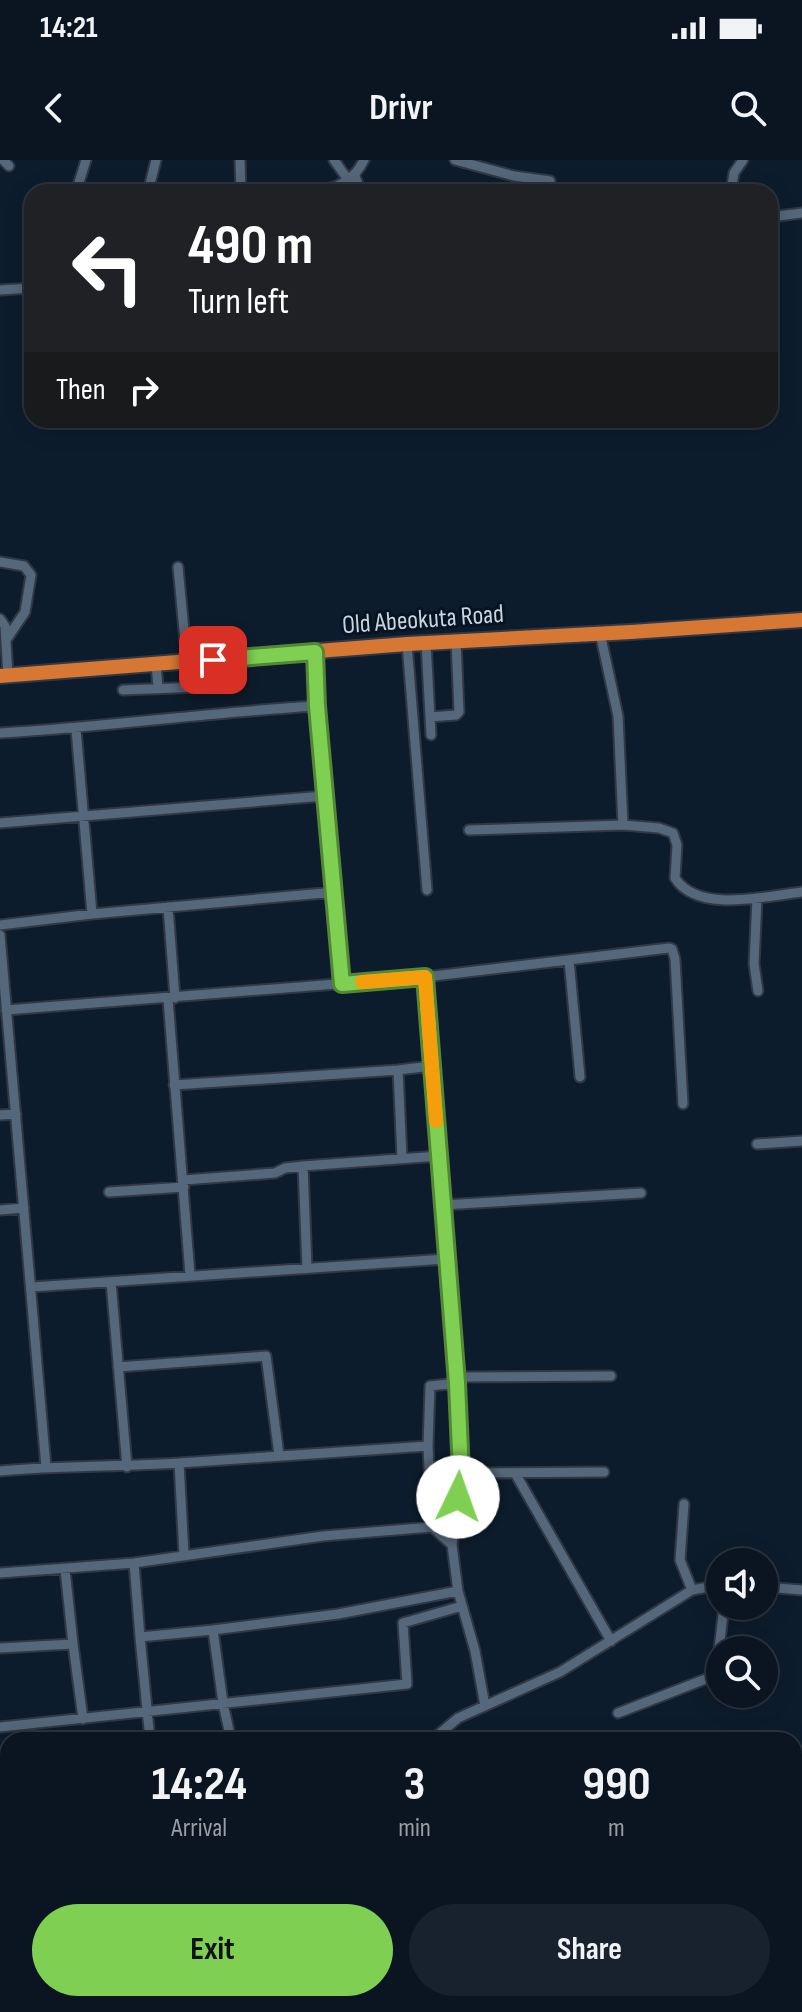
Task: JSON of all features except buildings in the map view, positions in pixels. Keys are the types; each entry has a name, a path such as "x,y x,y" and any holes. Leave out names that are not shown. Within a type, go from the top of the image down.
{"highway":[{"name":"Old Abeokuta Road","path":"4,676 407,644 802,620"}],"street":[{"path":"78,184 86,160"},
{"path":"150,184 156,160"},
{"path":"240,160 241,184"},
{"path":"334,160 356,184"},
{"path":"337,184 352,178 364,160"},
{"path":"455,160 514,176 550,181"},
{"path":"732,184 734,173 743,160"},
{"path":"778,216 802,213"},
{"path":"0,290 24,288"},
{"path":"0,562 24,566 31,575 25,612 6,640"},
{"path":"178,567 187,662"},
{"path":"0,619 5,626 6,640 4,676"},
{"path":"600,633 618,716 623,825"},
{"path":"430,717 456,715 459,712 456,641"},
{"path":"426,643 431,735"},
{"path":"407,644 427,890"},
{"path":"315,652 324,796 342,984"},
{"path":"156,664 158,687"},
{"path":"123,690 226,686"},
{"path":"0,733 76,729 220,712 317,706"},
{"path":"76,729 92,914"},
{"path":"0,823 324,796"},
{"path":"469,830 623,825 659,828 673,833 677,845 675,878 695,896 757,898 802,892"},
{"path":"0,925 335,892"},
{"path":"757,898 754,964 758,991"},
{"path":"168,907 174,1085 190,1275"},
{"path":"0,935 46,1467"},
{"path":"6,1010 425,977 672,949 683,1104"},
{"path":"569,960 580,1077"},
{"path":"425,977 457,1380 461,1473 452,1545 458,1591 475,1651 485,1706"},
{"path":"174,1085 431,1066"},
{"path":"398,1070 402,1158"},
{"path":"0,1115 16,1114"},
{"path":"757,1144 802,1141"},
{"path":"109,1192 275,1173 285,1168 303,1166 439,1156"},
{"path":"303,1166 307,1268"},
{"path":"443,1205 641,1193"},
{"path":"0,1210 24,1208"},
{"path":"32,1287 446,1259"},
{"path":"111,1282 127,1467"},
{"path":"118,1367 266,1356 279,1455"},
{"path":"452,1545 432,1527 428,1446 430,1386 457,1380 611,1376"},
{"path":"0,1471 46,1467 127,1467 428,1446"},
{"path":"179,1463 184,1555"},
{"path":"461,1473 604,1472"},
{"path":"515,1473 611,1641"},
{"path":"684,1504 680,1560 692,1590"},
{"path":"0,1573 134,1563 323,1536 432,1527"},
{"path":"134,1563 149,1732"},
{"path":"65,1569 83,1719"},
{"path":"440,1732 450,1723 560,1672 692,1590 706,1588"},
{"path":"778,1588 802,1590"},
{"path":"140,1637 338,1614 458,1591"},
{"path":"0,1727 407,1684 403,1623 462,1606"},
{"path":"618,1713 716,1675 722,1620"},
{"path":"213,1630 229,1732"},
{"path":"0,1648 73,1644"}],"slow traffic":[{"path":"362,982 425,977 436,1121"}],"route":[{"path":"213,660 315,652 324,796 342,984 425,977 457,1383 461,1473 458,1497"}]}
